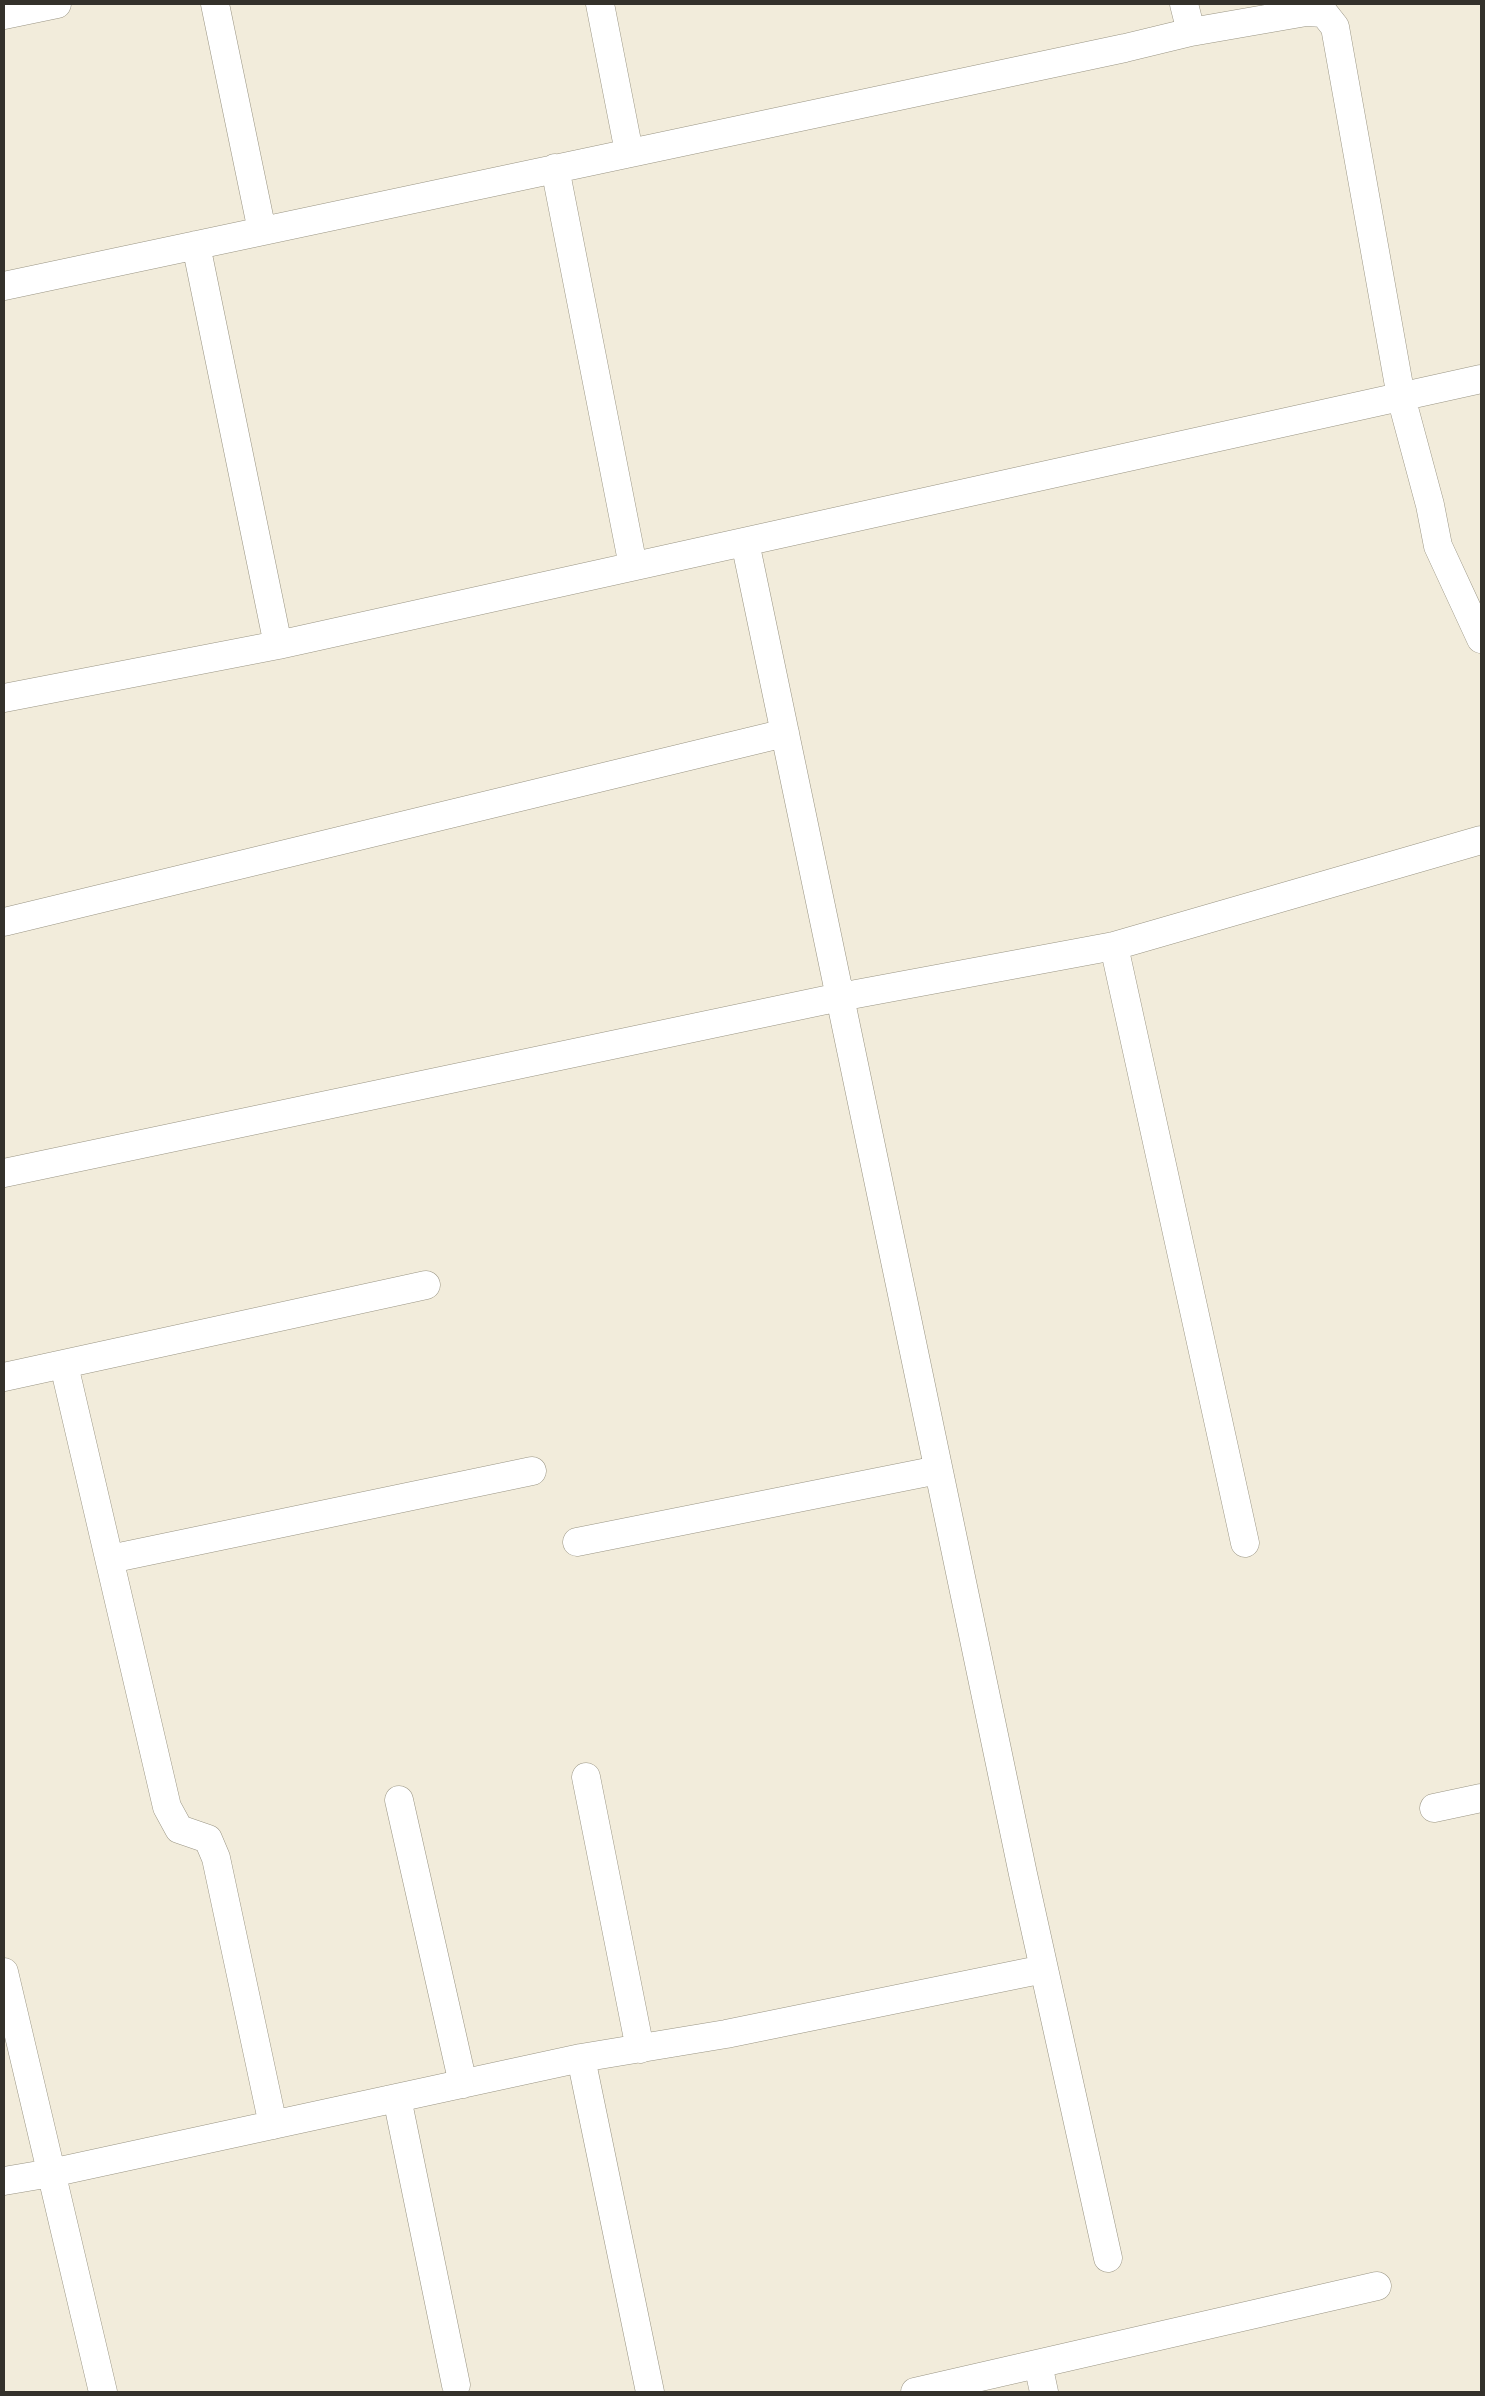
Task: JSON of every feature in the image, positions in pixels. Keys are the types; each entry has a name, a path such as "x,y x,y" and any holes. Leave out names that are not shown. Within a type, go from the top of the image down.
{"street":[{"path":"4,16 56,4"},
{"path":"215,4 262,231"},
{"path":"600,4 630,152"},
{"path":"1184,4 1191,32"},
{"path":"4,286 1060,62 1191,32 1306,12 1324,13 1335,27 1401,397 1430,505 1438,546 1481,639"},
{"path":"555,168 633,566"},
{"path":"196,245 278,645"},
{"path":"4,698 278,645 1481,379"},
{"path":"745,542 938,1470 1044,1969 1108,2258"},
{"path":"4,922 785,733"},
{"path":"4,1173 840,997 1114,946 1481,840"},
{"path":"1114,946 1245,1543"},
{"path":"4,1377 426,1285"},
{"path":"64,1365 167,1806 179,1829 208,1839 216,1858 273,2125"},
{"path":"577,1542 938,1470"},
{"path":"110,1559 532,1471"},
{"path":"586,1777 640,2049"},
{"path":"1434,1808 1481,1798"},
{"path":"399,1800 463,2084"},
{"path":"4,2181 51,2173 581,2058 640,2049 793,2020 1044,1969"},
{"path":"4,1972 103,2392"},
{"path":"581,2058 650,2392"},
{"path":"397,2098 456,2385"},
{"path":"915,2392 1377,2286"},
{"path":"1038,2364 1044,2392"}]}
